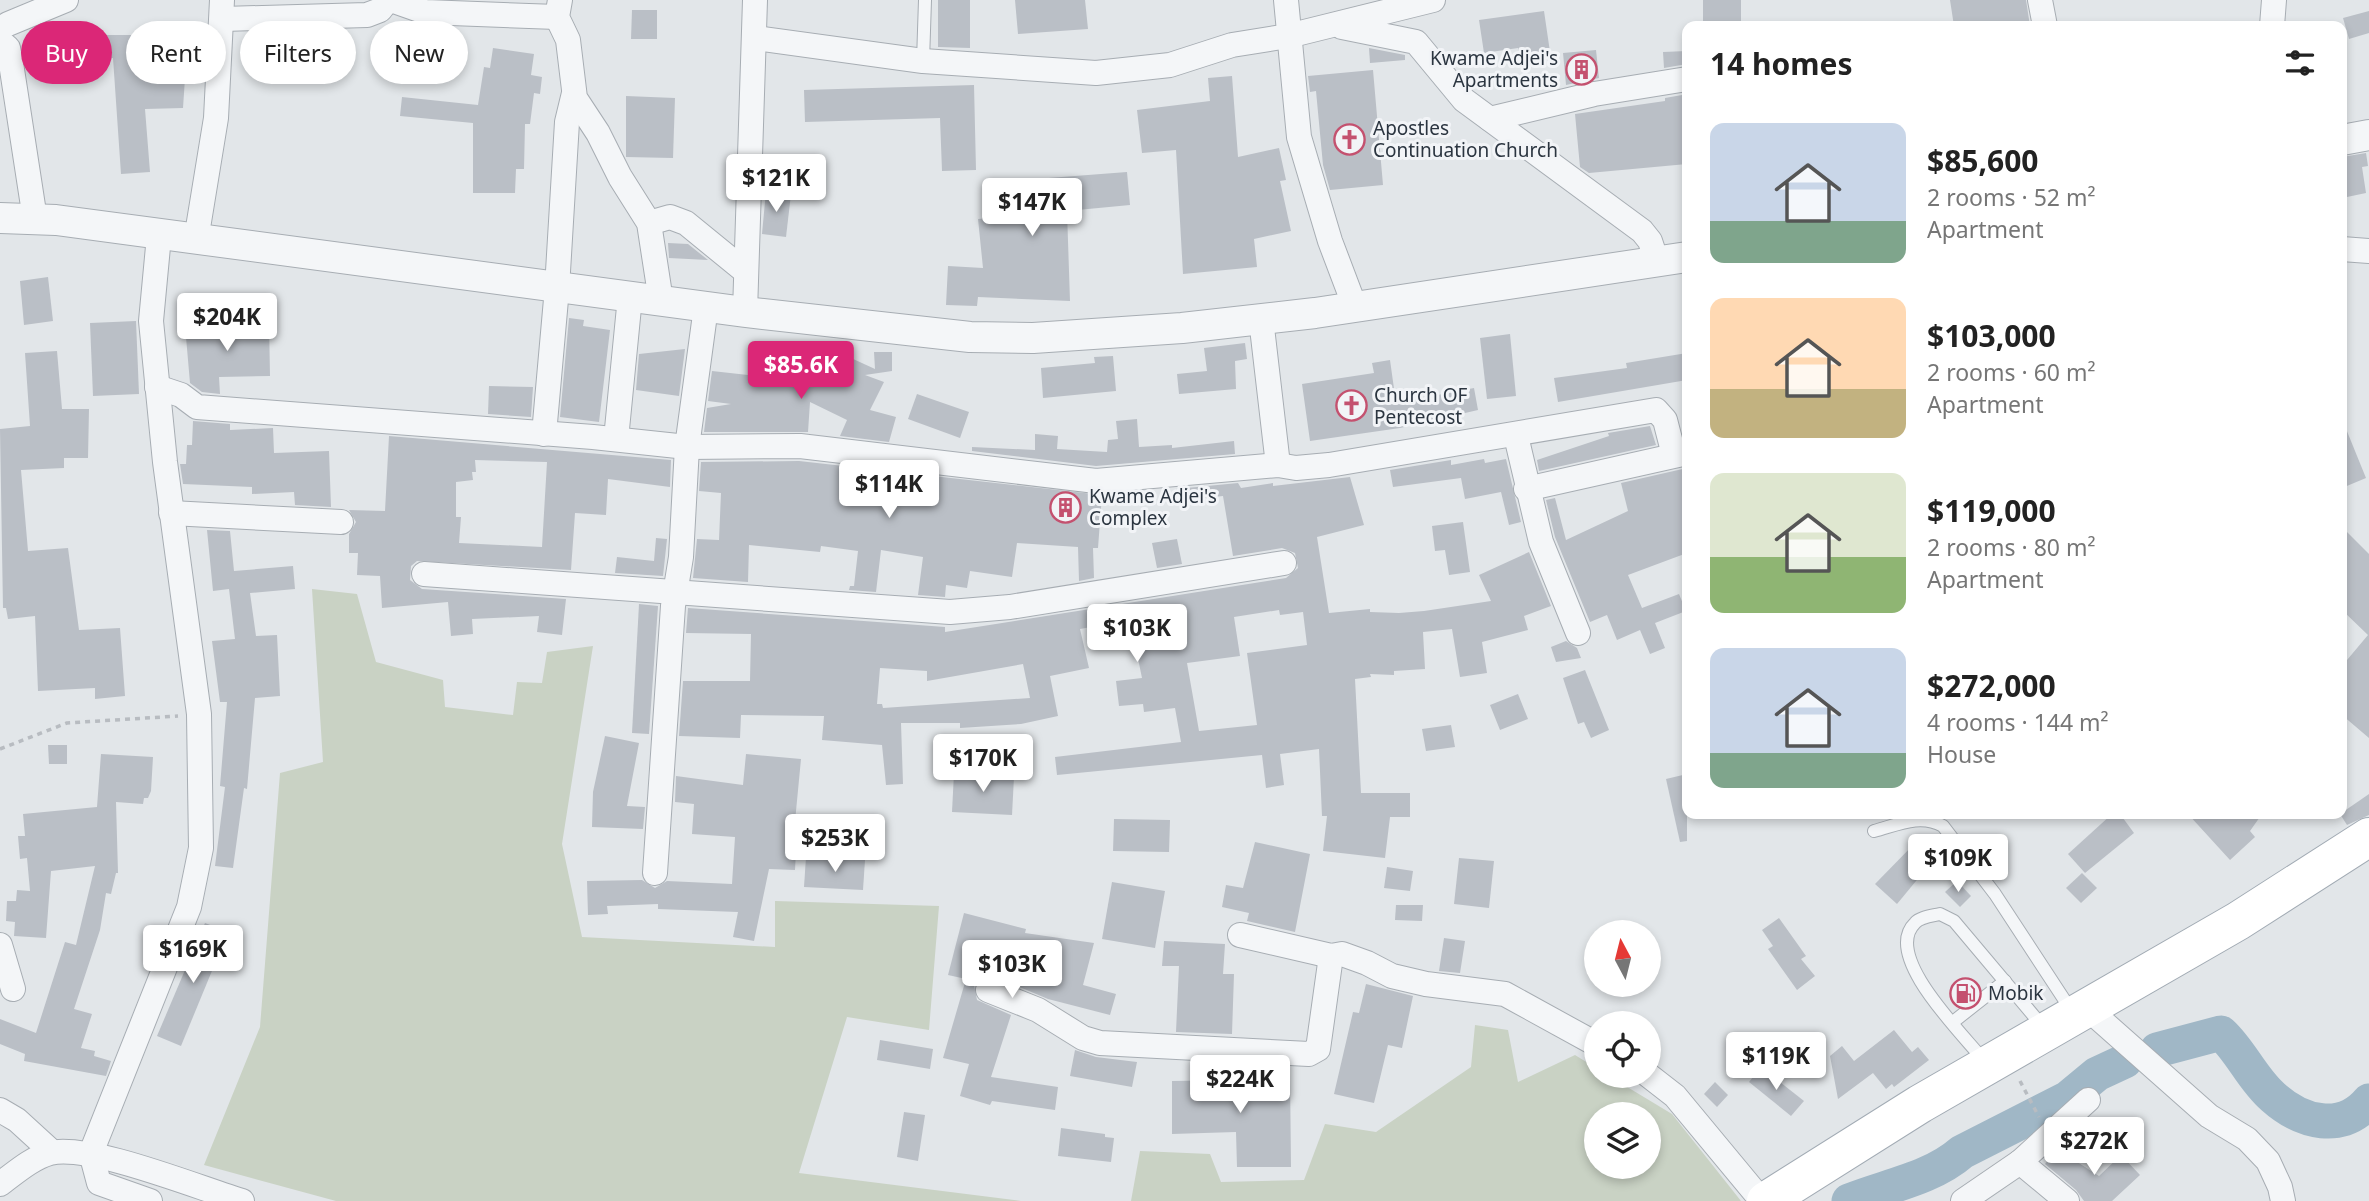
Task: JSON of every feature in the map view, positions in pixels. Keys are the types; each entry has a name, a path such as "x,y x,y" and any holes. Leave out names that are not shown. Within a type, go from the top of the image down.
{"main road":[{"path":"1764,1201 1988,1065 2238,921 2369,837"}],"street":[{"path":"35,219 5,26 66,0"},
{"path":"196,240 216,118 223,10 367,15 380,10 389,0 425,12 559,8 568,40 574,93 566,122 557,288 544,434"},
{"path":"745,312 755,0"},
{"path":"1286,0 1299,137 1330,241 1355,307"},
{"path":"755,38 923,61 1096,73 1170,65 1232,46 1288,36 1433,0"},
{"path":"2040,0 2044,21"},
{"path":"2272,21 2274,0"},
{"path":"1334,24 1416,42 1464,100 1631,222 1650,241 1657,262"},
{"path":"1490,120 1594,94 1682,80"},
{"path":"574,93 649,223 661,301"},
{"path":"2347,139 2369,135"},
{"path":"649,223 670,217 686,223 746,272"},
{"path":"0,218 35,219 935,336 995,338 1101,334 1261,319 1682,258"},
{"path":"150,1201 100,1192 91,1153 194,890 202,822 198,714 171,513 150,321 159,236"},
{"path":"2347,249 2369,251"},
{"path":"616,439 631,298"},
{"path":"654,873 681,557 687,447 706,307"},
{"path":"1261,319 1278,466"},
{"path":"157,387 181,395 197,407 616,439 687,447 800,446 1096,481 1278,466 1296,468 1329,465 1516,436 1656,410 1665,420 1681,454 1526,489"},
{"path":"1516,436 1526,489 1541,542 1578,633"},
{"path":"171,513 341,522"},
{"path":"424,574 899,611 950,612 1010,607 1284,563"},
{"path":"1240,935 1331,956 1342,954 1367,962 1392,976 1426,984 1505,994 1584,1037"},
{"path":"0,946 13,989"},
{"path":"988,990 1038,1010 1083,1038 1100,1043 1309,1054 1318,1049 1331,956"},
{"path":"2069,1018 2209,1116 2247,1139 2268,1161 2280,1186 2283,1201"},
{"path":"1661,1085 1675,1096 1764,1201"},
{"path":"1963,1201 2020,1162 2088,1100"},
{"path":"0,1110 17,1120 52,1152"},
{"path":"0,1184 52,1152 91,1153 242,1201"},
{"path":"2020,1162 2067,1201"}],"lane":[{"path":"923,61 925,0"},
{"path":"1874,831 1917,820 1931,819 1942,825 1995,894 2069,1018"},
{"path":"1988,1065 1916,976 1906,954 1906,934 1916,921 1940,914 1954,921 2005,981 2069,1018"},
{"path":"1953,1022 2005,981"}],"path":[{"path":"0,749 67,723 198,714"}],"green space":[{"path":"312,589 357,594 376,662 443,680 445,707 513,715 517,682 542,683 547,652 593,646 562,844 582,937 775,947 775,901 939,906 929,1030 847,1017 799,1173 1021,1201 336,1201 204,1165 260,1027 280,773 323,762"},
{"path":"1475,1025 1508,1030 1518,1082 1575,1055 1584,1061 1584,1088 1629,1088 1652,1102 1584,1102 1584,1179 1661,1179 1661,1107 1672,1114 1741,1201 1131,1201 1140,1151 1210,1154 1221,1182 1304,1180 1325,1124 1376,1132 1471,1067"}],"building":[{"path":"938,0 970,0 970,48 938,47"},
{"path":"1015,0 1085,0 1088,29 1018,34"},
{"path":"1703,0 1741,0 1741,21 1703,21"},
{"path":"1950,0 2026,0 2029,21 1953,21"},
{"path":"632,10 657,10 657,39 631,39"},
{"path":"1544,11 1550,52 1519,57 1518,48 1484,53 1479,20"},
{"path":"2369,11 2369,33 2349,39 2347,21 2343,18"},
{"path":"112,35 126,35 126,84 185,84 183,108 145,109 150,172 121,174"},
{"path":"493,48 534,54 531,75 542,77 540,94 534,93 530,124 525,124 524,169 516,169 515,193 473,193 473,123 400,116 402,97 478,105 484,67 490,68"},
{"path":"1369,48 1405,55 1405,60 1370,63"},
{"name":"Kwame Adjei's Apartments","path":"1596,50 1599,78 1566,85 1563,53"},
{"path":"1682,51 1682,65 1664,68 1663,52"},
{"name":"Apostles Continuation Church","path":"1373,70 1383,185 1330,190 1323,165 1316,91 1310,92 1308,76"},
{"path":"1232,76 1238,157 1279,148 1286,180 1280,181 1291,231 1254,239 1257,267 1183,274 1176,150 1142,153 1137,110 1210,101 1208,78"},
{"path":"974,85 976,170 942,171 940,118 805,122 804,90"},
{"path":"1682,95 1682,164 1589,173 1580,167 1575,114 1665,101 1665,98"},
{"path":"626,96 675,98 673,158 626,157"},
{"path":"2366,153 2368,166 2362,167 2366,193 2347,197 2347,156"},
{"path":"1127,172 1130,205 1067,211 1070,301 978,297 977,306 946,305 948,266 983,268 978,219 999,217 996,182"},
{"path":"766,191 791,194 786,237 762,234"},
{"path":"668,243 688,244 708,260 669,258"},
{"path":"48,277 53,321 24,325 20,281"},
{"path":"569,318 584,320 583,326 610,330 599,422 560,417"},
{"path":"136,321 139,394 93,396 90,323"},
{"path":"269,323 270,376 219,377 220,394 202,392 190,383 186,337 191,336 190,325"},
{"path":"1510,334 1516,396 1487,399 1480,338"},
{"path":"1245,343 1247,359 1235,361 1236,389 1179,394 1177,374 1207,371 1204,348"},
{"path":"685,349 679,396 636,390 639,354"},
{"path":"57,351 62,409 89,409 88,458 64,458 64,468 21,470 28,551 68,548 79,630 120,628 125,696 95,699 95,688 38,691 35,616 8,619 6,608 3,608 0,429 30,426 25,353"},
{"path":"874,352 892,352 892,371 865,375 884,382 870,410 896,417 889,442 840,436 847,420 810,402 808,432 704,432 707,408 731,404 708,401 712,371 757,376 844,372 851,358 875,369"},
{"path":"1682,354 1682,381 1558,402 1554,378 1627,368 1626,363"},
{"path":"1113,356 1116,391 1043,398 1041,368 1095,363 1094,357"},
{"name":"Church OF Pentecost","path":"1390,360 1396,403 1474,388 1478,410 1400,428 1310,441 1302,384 1374,373 1372,363"},
{"path":"489,386 533,387 531,417 488,414"},
{"path":"917,394 969,412 960,438 908,419"},
{"path":"1137,419 1139,447 1172,445 1172,448 1234,441 1235,454 1096,466 972,451 972,447 1035,450 1035,434 1058,436 1057,449 1107,452 1108,440 1118,439 1116,421"},
{"path":"193,421 230,424 230,430 273,428 274,453 329,451 331,507 295,505 294,492 252,494 252,487 183,484 180,464 186,464 187,445 192,445"},
{"path":"1650,426 1656,445 1539,471 1537,460 1609,436 1608,433"},
{"path":"2347,431 2366,478 2347,486"},
{"path":"389,436 671,460 670,487 608,479 606,515 575,513 571,570 417,561 411,566 410,580 422,589 566,599 562,635 537,632 539,616 472,619 473,634 451,636 448,602 382,608 380,576 357,575 358,553 349,553 349,534 356,522 349,510 385,511","holes":["475,460 547,462 542,547 459,543 461,517 456,517 456,482 473,480 472,472 476,472"]},
{"path":"1484,459 1485,463 1506,459 1521,522 1509,525 1501,492 1465,499 1461,478 1393,487 1390,470 1451,460 1451,465"},
{"path":"799,461 1102,495 1098,548 1093,548 1094,578 1079,581 1078,547 1017,543 1012,577 970,571 967,588 946,585 945,597 918,595 923,557 881,550 876,592 849,590 850,586 854,586 858,551 821,546 820,552 749,545 748,582 693,578 697,539 719,540 721,493 699,491 701,462"},
{"path":"1682,469 1682,555 1628,575 1642,608 1679,594 1682,601 1682,613 1655,623 1665,648 1650,654 1640,630 1617,640 1607,615 1590,622 1555,537 1546,500 1555,498 1566,540 1628,511 1621,483"},
{"path":"1350,477 1364,525 1317,537 1329,613 1370,609 1370,612 1399,613 1491,601 1479,575 1529,552 1551,606 1524,616 1528,630 1482,642 1487,673 1460,677 1452,629 1423,632 1425,669 1394,671 1394,675 1370,674 1371,677 1355,679 1361,793 1410,793 1410,817 1390,817 1385,858 1323,851 1327,816 1322,816 1319,749 1280,754 1284,785 1266,788 1262,755 1057,775 1055,757 1181,742 1175,708 1144,712 1143,704 1119,706 1116,681 1142,678 1130,620 1080,629 1089,668 1050,676 1058,716 1021,724 960,728 960,723 901,723 903,784 886,785 882,745 822,740 824,716 741,715 740,738 679,736 683,681 750,681 751,634 686,633 688,608 945,627 945,632 1286,578 1298,568 1295,553 1282,548 1233,556 1223,496 1178,501 1176,489 1238,483 1241,488 1273,483 1273,486","holes":["1279,610 1280,615 1303,612 1307,645 1247,653 1257,725 1199,731 1187,663 1240,656 1234,617","1023,664 1030,698 883,708 882,704 877,704 880,668 927,671 927,681"]},
{"path":"1463,522 1470,572 1449,575 1445,550 1435,551 1432,526"},
{"path":"207,530 230,531 234,571 293,566 295,589 250,593 256,636 277,635 280,696 255,698 247,789 244,788 233,868 215,866 225,787 220,786 227,702 220,702 212,641 235,639 229,589 213,591"},
{"path":"2347,532 2369,554 2369,738 2347,719 2347,660 2368,635 2347,615"},
{"path":"656,538 667,539 663,576 615,573 617,557 654,561"},
{"path":"1177,539 1182,564 1157,568 1152,543"},
{"path":"639,604 658,606 649,734 632,733"},
{"path":"1566,641 1577,648 1581,658 1556,662 1551,647"},
{"path":"1585,670 1609,730 1591,738 1584,722 1578,724 1563,678"},
{"path":"1518,694 1528,719 1500,730 1490,705"},
{"path":"1451,725 1455,747 1426,751 1422,729"},
{"path":"605,736 639,743 627,806 645,807 643,829 592,827 593,792"},
{"path":"48,745 67,745 67,764 49,764"},
{"path":"101,754 153,757 151,791 148,798 144,798 143,804 116,802 118,873 111,894 106,893 100,930 74,1009 92,1014 81,1048 95,1051 94,1056 111,1061 106,1076 24,1061 25,1054 0,1044 0,1019 36,1033 65,942 76,945 95,866 51,871 46,938 14,936 15,922 6,921 7,901 16,901 17,890 30,891 27,858 20,859 18,836 25,836 23,814 97,807"},
{"path":"746,754 801,759 794,832 797,832 795,870 769,869 754,941 733,937 738,912 658,909 658,904 607,906 608,914 588,915 587,881 642,880 655,888 667,881 732,884 735,837 692,834 694,804 675,802 676,776 743,785"},
{"path":"954,773 1014,777 1012,815 952,812"},
{"path":"1682,775 1682,819 1687,819 1687,841 1680,842 1666,779"},
{"path":"2369,794 2369,815 2347,825 2343,819 2347,819 2347,809"},
{"path":"1114,819 1170,820 1169,852 1113,851"},
{"path":"2106,819 2124,819 2134,833 2085,873 2068,854"},
{"path":"2193,819 2258,819 2250,831 2255,837 2230,860"},
{"path":"1918,840 1935,858 1897,904 1875,884"},
{"path":"1255,842 1310,854 1295,932 1247,921 1249,913 1222,907 1226,885 1243,888"},
{"path":"806,857 865,860 863,890 804,887"},
{"path":"1459,858 1494,861 1489,908 1454,904"},
{"path":"1387,867 1413,871 1410,891 1384,888"},
{"path":"2082,873 2097,888 2081,903 2066,888"},
{"path":"1957,881 1971,896 1960,907 1945,892"},
{"path":"1112,882 1165,891 1155,948 1102,939"},
{"path":"1396,905 1423,905 1422,921 1395,920"},
{"path":"964,913 1026,929 1025,933 1094,943 1083,985 1116,994 1110,1015 1048,999 993,976 979,978 974,985 977,1000 1011,1015 991,1077 1058,1087 1055,1110 992,1101 990,1105 960,1096 969,1064 943,1058 966,979 948,975"},
{"path":"1779,918 1806,956 1801,959 1815,976 1797,990 1768,949 1773,946 1762,930"},
{"path":"205,923 228,932 181,1046 157,1036"},
{"path":"1444,938 1465,941 1460,973 1439,971"},
{"path":"1164,941 1225,944 1223,974 1234,974 1232,1034 1176,1032 1179,966 1162,966"},
{"path":"1366,984 1413,996 1402,1048 1388,1045 1374,1103 1334,1094 1353,1012 1359,1013"},
{"path":"1894,1030 1912,1052 1918,1047 1929,1060 1894,1087 1892,1084 1886,1089 1873,1073 1838,1099 1830,1056 1842,1046 1854,1061"},
{"path":"880,1040 933,1049 930,1069 877,1060"},
{"path":"1075,1050 1096,1057 1137,1062 1132,1087 1070,1076"},
{"path":"1761,1067 1804,1101 1791,1116 1749,1082"},
{"path":"1237,1073 1290,1073 1291,1167 1237,1167 1236,1132 1172,1134 1172,1081 1237,1080"},
{"path":"1715,1082 1728,1095 1717,1107 1704,1094"},
{"path":"904,1112 925,1115 918,1161 897,1157"},
{"path":"1061,1128 1105,1134 1105,1137 1114,1138 1111,1162 1058,1156"},
{"path":"2057,1149 2099,1176 2121,1155 2140,1175 2112,1201 2084,1201 2076,1190 2045,1164"}],"waterway":[{"path":"2157,1050 2221,1033 2266,1090 2296,1113 2322,1121 2334,1121 2347,1118 2369,1101"},
{"path":"1849,1201 1936,1169 1962,1152 2068,1098 2097,1074 2125,1061"}],"place":[{"name":"Kwame Adjei's Apartments","path":"1581,69"},
{"name":"Apostles Continuation Church","path":"1350,139"},
{"name":"Church OF Pentecost","path":"1351,406"},
{"name":"Kwame Adjei's Complex","path":"1066,507"},
{"name":"Mobik","path":"1965,993"}]}
